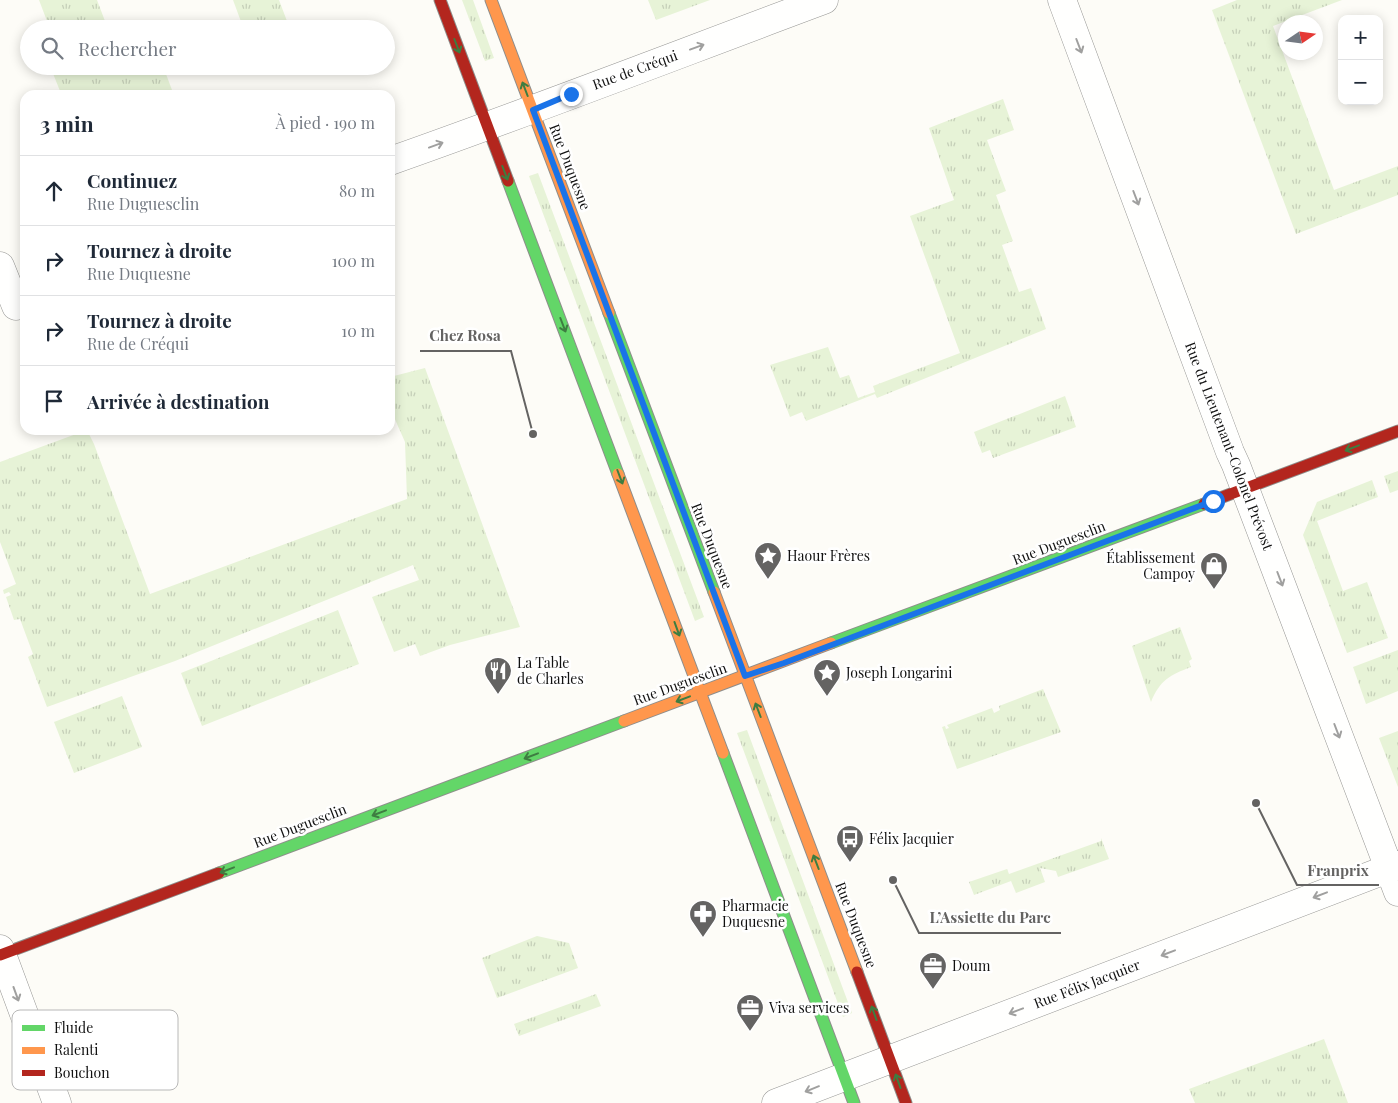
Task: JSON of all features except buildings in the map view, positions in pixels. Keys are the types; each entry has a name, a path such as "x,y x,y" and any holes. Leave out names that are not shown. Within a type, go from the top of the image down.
{"main road":[{"path":"440,0 854,1103"},
{"name":"Rue Duquesne","path":"491,0 906,1103"},
{"name":"Rue Duguesclin","path":"1,953 700,692 814,652 1398,431"}],"street":[{"name":"Rue de Créqui","path":"395,159 488,127 552,101 824,0"},
{"name":"Rue du Lieutenant-Colonel Prévost","path":"1062,0 1230,452 1395,875"},
{"path":"0,266 14,307"},
{"name":"Rue Félix Jacquier","path":"776,1103 844,1076 1395,875"},
{"path":"1,953 22,1010"},
{"path":"52,1090 57,1103"}],"green space":[{"path":"39,0 97,0 105,20 47,20"},
{"path":"233,0 279,0 287,20 240,20"},
{"path":"462,0 473,0 494,58 485,61"},
{"path":"648,0 710,0 656,20"},
{"path":"1237,0 1342,0 1302,15 1278,15 1278,24 1273,26 1278,39 1278,60 1286,60 1334,190 1398,166 1398,195 1296,234 1212,10"},
{"path":"54,75 166,75 172,90 161,90 60,90"},
{"path":"1003,99 1014,130 987,140 1006,191 996,195 1013,241 1002,245 1019,292 1031,288 1046,329 877,398 875,394 806,421 802,412 790,417 770,365 828,347 840,378 849,375 858,398 875,392 873,386 960,353 910,216 954,200 929,128"},
{"path":"538,173 704,617 695,621 529,176"},
{"path":"425,368 520,627 450,645 420,656 415,644 394,652 372,597 419,580 413,565 175,661 47,707 28,657 33,654 20,619 14,620 6,597 11,595 9,592 4,594 3,590 16,584 0,542 0,462 73,435 90,435 150,594 407,499 405,442 395,419 395,376"},
{"path":"1065,396 1076,427 993,458 990,450 982,453 974,432"},
{"path":"1398,471 1398,490 1390,493 1384,476"},
{"path":"1372,480 1378,497 1317,521 1343,591 1367,582 1388,638 1347,653 1303,535 1317,502"},
{"path":"338,610 359,664 202,726 181,673"},
{"path":"1180,627 1192,659 1189,661 1191,667 1166,679 1158,688 1151,702 1132,646"},
{"path":"1398,650 1398,691 1366,704 1353,667"},
{"path":"1043,689 1061,732 957,769 942,727 949,728 947,725 992,708 994,713 1000,710 999,706"},
{"path":"122,696 142,747 74,773 54,722"},
{"path":"747,730 852,1013 843,1017 737,733"},
{"path":"1398,731 1398,787 1379,738"},
{"path":"1101,838 1109,859 1058,877 1056,871 1040,868 1045,882 1016,893 1011,881 974,895 969,882 1007,869 1009,874 1101,841"},
{"path":"537,936 569,943 578,968 497,998 482,958"},
{"path":"596,994 601,1006 519,1036 514,1024"},
{"path":"1324,1039 1348,1103 1195,1103 1189,1089"}],"traffic: fast":[{"path":"508,181 618,474"},
{"path":"609,313 714,592"},
{"path":"831,643 1204,504"},
{"path":"219,873 624,721"},
{"path":"723,753 854,1103"}],"traffic: slow":[{"path":"491,0 609,313"},
{"path":"618,474 723,753"},
{"path":"714,592 857,972"},
{"path":"624,721 831,643"}],"traffic: jam":[{"path":"440,0 508,181"},
{"path":"1204,504 1398,431"},
{"path":"0,955 219,873"},
{"path":"857,972 906,1103"}],"place":[{"name":"Chez Rosa","path":"533,434"},
{"name":"Haour Frères","path":"768,580"},
{"name":"Établissement Campoy","path":"1214,590"},
{"name":"La Table de Charles","path":"498,695"},
{"name":"Joseph Longarini","path":"827,697"},
{"name":"Franprix","path":"1256,803"},
{"name":"Félix Jacquier","path":"850,863"},
{"name":"L’Assiette du Parc","path":"893,880"},
{"name":"Pharmacie Duquesne","path":"703,938"},
{"name":"Doum","path":"933,990"},
{"name":"Viva services","path":"750,1032"}],"route":[{"path":"571,94 533,110 745,676 1213,501"}]}
